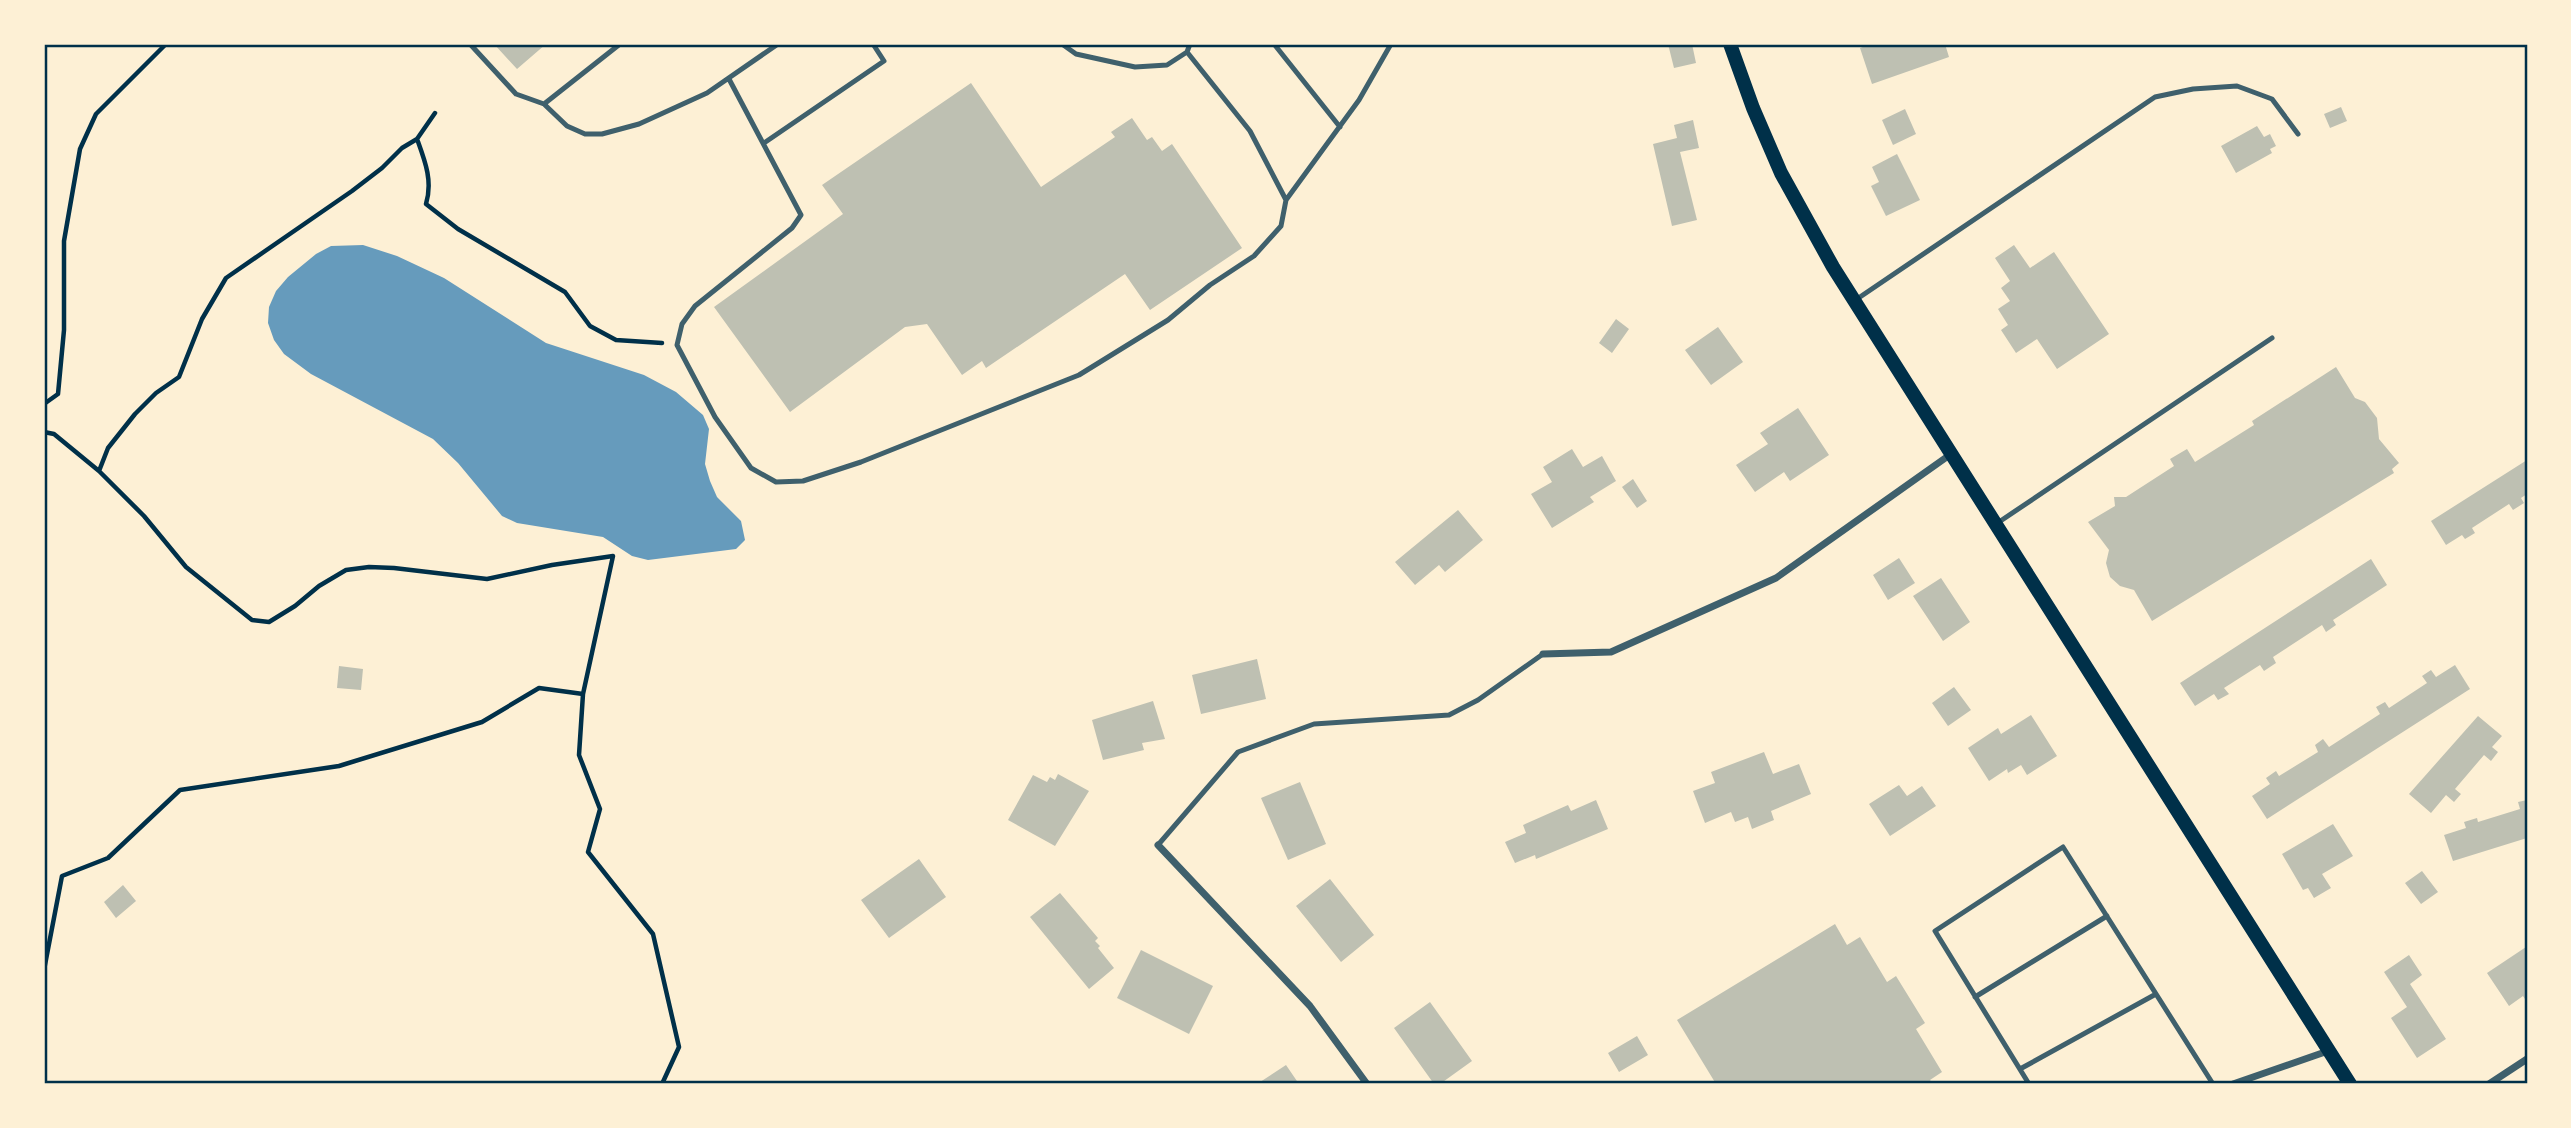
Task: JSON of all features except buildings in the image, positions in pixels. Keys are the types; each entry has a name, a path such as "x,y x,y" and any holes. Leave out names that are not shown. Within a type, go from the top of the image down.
{"main road":[{"path":"1730,44 1753,108 1781,173 1854,301 2350,1084"}],"street":[{"path":"1543,654 1611,652 1776,578 1951,454"},
{"path":"1158,845 1311,1006 1367,1084"},
{"path":"2233,1084 2328,1051"},
{"path":"2489,1084 2527,1059"}],"lane":[{"path":"470,44 516,94 544,104 567,126 585,134 602,134 639,124 706,93 778,44"},
{"path":"544,104 620,44"},
{"path":"764,143 884,61 873,44"},
{"path":"1062,44 1076,54 1135,67 1167,65 1187,52 1190,44"},
{"path":"1274,44 1340,127"},
{"path":"729,79 801,215 792,228 695,306 682,324 677,345 715,417 751,468 776,482 803,481 861,462 1079,375 1168,320 1210,285 1254,256 1281,226 1286,200 1359,100 1391,44"},
{"path":"1187,52 1250,131 1286,200"},
{"path":"1854,301 2155,97 2193,89 2237,86 2272,99 2298,134"},
{"path":"1995,524 2272,338"},
{"path":"1158,845 1238,752 1314,724 1449,715 1478,700 1543,654"},
{"path":"2029,1084 1935,931 2063,847 2213,1084"},
{"path":"1975,997 2107,916"},
{"path":"2020,1069 2155,993"}],"path":[{"path":"44,404 58,394 64,330 64,242 80,149 96,114 166,44"},
{"path":"99,471 107,448 135,414 156,393 179,377 202,319 226,278 382,168 402,148 417,139 435,113"},
{"path":"417,139 426,165 430,190 426,204 458,229 565,292 590,326 616,340 677,345"},
{"path":"44,432 54,433 99,471 144,516 186,567 251,620 269,622 346,570 394,568 486,579 613,556 583,694 579,755 600,808 588,852 653,934 679,1047 662,1084"},
{"path":"44,970 62,876 107,858 180,790 339,766 482,722 539,688 583,694"}],"water":[{"path":"363,245 397,256 444,278 546,343 644,375 676,392 703,415 709,429 705,464 710,481 717,497 741,521 745,540 736,549 648,560 632,556 603,537 517,523 502,516 458,463 433,439 311,374 284,354 274,340 268,323 269,307 276,291 288,277 316,254 331,246"}]}
